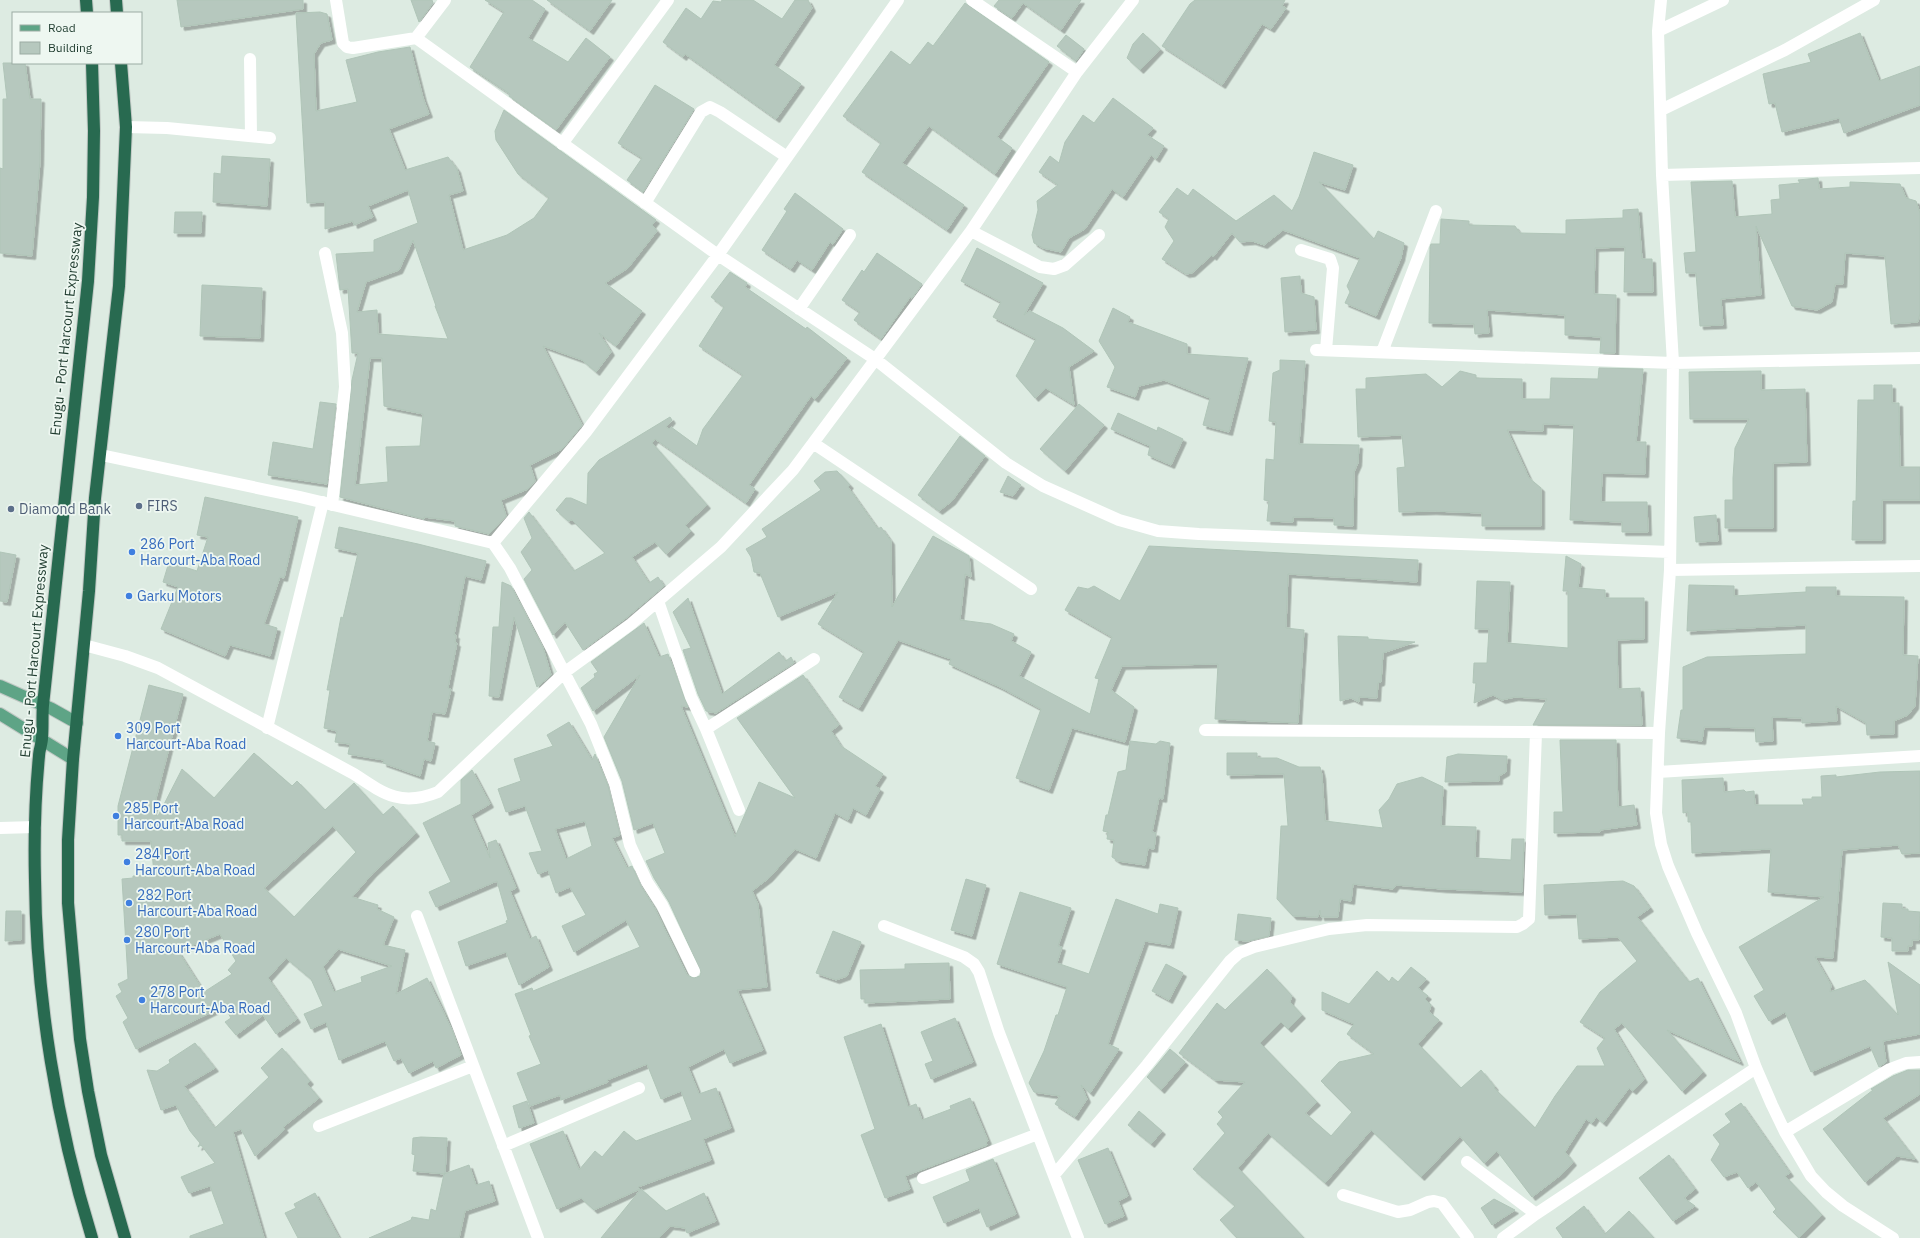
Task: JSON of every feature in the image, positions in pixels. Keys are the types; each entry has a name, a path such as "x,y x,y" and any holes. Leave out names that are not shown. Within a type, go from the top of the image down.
{"highway":[{"path":"86,0 87,12"},
{"path":"116,0 117,12"},
{"name":"Enugu - Port Harcourt Expressway","path":"92,64 94,182 88,281 42,705 42,739 39,755 35,827 36,937 46,1023 68,1150 92,1238"},
{"path":"121,64 126,127 119,286 95,498 84,645 73,759 68,840 68,903 80,1039 88,1091 101,1155 125,1238"}],"main road":[{"path":"0,686 77,723"},
{"path":"0,714 73,759"}],"street":[{"path":"336,0 341,38 347,47 353,48 416,38 445,0"},
{"path":"562,144 668,0"},
{"path":"493,543 586,432 718,255 898,0"},
{"path":"972,0 1077,72"},
{"path":"84,645 125,656 152,666 354,774 384,794 404,798 426,796 438,792 565,672 658,601 721,547 784,481 972,231 1077,72 1133,0"},
{"path":"1661,0 1658,31 1662,175 1673,363 1670,570 1659,733 1656,813 1661,844 1668,866 1736,1013 1756,1068 1785,1132 1811,1176 1826,1192 1843,1206 1893,1238"},
{"path":"1658,31 1723,0"},
{"path":"1660,110 1785,50 1874,0"},
{"path":"416,38 718,255 875,359 1006,463 1043,486 1119,520 1158,531 1206,534 1670,552"},
{"path":"250,59 251,136"},
{"path":"645,203 701,112 710,107 720,112 787,157"},
{"path":"126,127 167,128 270,138"},
{"path":"1662,175 1920,168"},
{"path":"1382,352 1436,211"},
{"path":"972,231 1040,267 1054,269 1064,265 1099,235"},
{"path":"799,309 850,235"},
{"path":"1301,250 1330,259 1333,268 1321,350 1673,363 1920,358"},
{"path":"267,728 327,503 345,387 342,333 325,253"},
{"path":"814,443 1031,589"},
{"path":"101,455 327,503 493,543 510,568 591,724 615,784 630,846 647,882 662,905 694,971"},
{"path":"1670,570 1920,566"},
{"path":"658,601 691,697 706,729 739,810"},
{"path":"706,729 814,659"},
{"path":"1205,730 1659,733"},
{"path":"1054,1175 1147,1065 1230,961 1239,953 1280,940 1329,929 1352,926 1517,927 1523,924 1528,919 1536,733"},
{"path":"1658,772 1920,756"},
{"path":"0,828 35,827"},
{"path":"417,916 538,1238"},
{"path":"884,926 964,957 974,964 979,972 999,1034 1078,1238"},
{"path":"1785,1132 1890,1069 1906,1063 1920,1062"},
{"path":"319,1126 473,1066"},
{"path":"1503,1238 1536,1214 1756,1068"},
{"path":"503,1146 639,1088"},
{"path":"923,1178 1038,1134"},
{"path":"1467,1162 1536,1214"},
{"path":"1343,1195 1398,1212 1410,1210 1428,1202 1434,1201 1442,1203 1468,1238"}],"building":[{"path":"177,0 303,0 303,9 181,27"},
{"path":"411,0 432,0 433,3 419,22"},
{"path":"485,0 532,0 545,9 528,38 568,62 586,38 610,57 556,130 509,96 510,94 470,67 504,12"},
{"path":"547,0 612,0 590,31"},
{"path":"722,0 753,0 782,19 795,0 808,0 812,8 774,65 801,84 776,119 685,54 683,57 663,42 686,8 701,19 713,1 721,2"},
{"path":"999,0 1081,0 1061,30 1023,3 1012,18 994,6"},
{"path":"1195,0 1285,0 1282,6 1286,8 1271,29 1262,24 1222,85 1162,46 1190,4"},
{"path":"965,3 1049,62 997,137 1012,148 995,174 929,126 902,163 964,205 947,230 862,172 881,143 843,116 891,51 910,65 928,42 933,46"},
{"path":"320,12 327,14 332,40 321,43 314,54 316,111 357,102 346,60 378,52 410,47 423,98 429,114 389,129 405,170 448,157 457,169 463,191 449,195 463,250 507,235 534,218 549,198 518,174 496,140 495,131 504,110 656,220 652,225 657,231 628,268 605,283 642,311 616,346 599,333 611,352 596,372 582,360 543,346 582,425 562,449 530,465 535,481 528,489 501,500 506,516 489,534 455,526 455,521 424,517 424,519 340,497 352,380 358,353 352,353 348,289 340,290 336,254 374,252 374,240 418,223 408,190 368,206 373,217 354,225 353,221 325,229 325,202 307,203 296,13","holes":["413,240 435,306 448,339 378,334 377,310 357,312 366,282 399,270","370,358 382,358 384,406 423,414 420,446 386,447 388,482 355,485"]},
{"path":"1143,33 1160,49 1140,70 1127,58 1133,44"},
{"path":"1860,33 1879,81 1920,66 1920,105 1844,133 1839,118 1782,132 1775,103 1769,104 1763,74 1811,62 1808,54"},
{"path":"1066,35 1084,49 1076,61 1057,46"},
{"path":"3,63 25,64 30,99 41,99 40,162 32,256 0,253 0,168 3,169 3,99 7,99"},
{"path":"655,85 694,109 643,192 627,180 642,158 618,143"},
{"path":"1113,98 1153,128 1147,135 1164,146 1156,159 1151,155 1123,197 1112,189 1085,229 1069,238 1061,252 1043,248 1034,243 1032,235 1038,210 1037,201 1058,185 1039,172 1050,156 1059,163 1065,142 1083,115 1094,123"},
{"path":"1314,152 1353,165 1345,190 1319,182 1374,239 1378,231 1404,243 1401,258 1376,316 1345,303 1350,292 1347,286 1360,258 1283,230 1264,245 1252,241 1240,242 1232,233 1213,257 1212,255 1192,273 1186,274 1162,259 1174,241 1165,227 1169,219 1159,212 1177,188 1188,196 1193,189 1236,221 1274,195 1292,211 1299,197"},
{"path":"222,156 270,159 267,206 213,202 214,173 221,174"},
{"path":"1818,178 1819,189 1850,187 1850,182 1900,184 1906,198 1916,201 1920,213 1920,313 1918,322 1891,324 1885,256 1845,253 1843,284 1835,284 1832,302 1817,310 1792,306 1756,226 1761,295 1721,299 1723,325 1700,326 1696,273 1686,273 1684,253 1696,252 1691,182 1732,181 1735,217 1772,214 1771,200 1780,199 1779,185 1800,183 1798,180"},
{"path":"795,193 843,229 833,244 830,242 812,270 797,260 791,269 762,250 787,211 784,209"},
{"path":"1638,209 1642,259 1652,259 1653,292 1624,292 1625,247 1595,248 1594,294 1616,295 1615,353 1600,353 1601,337 1565,335 1565,315 1487,310 1489,333 1475,334 1474,324 1429,323 1430,247 1431,244 1440,244 1441,219 1469,221 1469,225 1515,226 1520,233 1566,234 1566,220 1623,218 1623,210"},
{"path":"175,212 202,212 201,233 174,233"},
{"path":"977,248 1043,283 1024,315 1030,311 1063,328 1094,351 1069,367 1074,405 1046,388 1035,398 1016,376 1036,339 993,317 1001,302 961,281"},
{"path":"877,253 922,284 912,298 910,297 881,339 854,320 860,312 842,300 862,270 864,272"},
{"path":"730,272 747,283 745,287 806,329 807,327 847,358 815,399 811,396 749,485 755,489 746,503 655,439 652,443 707,505 685,525 691,531 666,554 655,542 632,557 649,583 658,577 664,586 626,618 583,650 565,622 553,635 524,579 532,570 521,552 532,538 524,518 529,512 574,571 605,553 572,520 568,521 556,510 566,498 571,498 587,505 588,473 599,460 670,417 672,420 666,427 669,429 671,427 697,446 703,429 743,375 699,346 724,307 711,297"},
{"path":"1300,276 1301,293 1314,297 1316,330 1285,332 1281,278"},
{"path":"202,285 262,288 260,338 200,336"},
{"path":"1113,308 1130,317 1128,322 1187,344 1187,354 1248,358 1229,432 1203,425 1210,398 1164,380 1139,386 1135,397 1107,387 1115,367 1099,341"},
{"path":"1280,360 1305,361 1299,444 1359,445 1358,463 1354,472 1353,526 1334,525 1334,518 1293,517 1293,522 1267,521 1269,501 1264,500 1266,459 1274,460 1276,422 1269,421 1273,373 1280,370"},
{"path":"1599,368 1643,369 1636,442 1646,442 1645,474 1602,473 1601,502 1647,502 1648,532 1622,532 1622,522 1570,520 1574,425 1543,424 1543,431 1507,430 1529,478 1541,488 1541,526 1482,526 1482,513 1433,511 1399,512 1397,468 1405,467 1402,435 1358,437 1356,389 1366,389 1366,378 1426,374 1442,387 1460,371 1476,375 1476,378 1522,379 1522,399 1550,399 1551,378 1598,379"},
{"path":"1761,371 1761,390 1805,389 1807,462 1773,463 1773,528 1725,528 1725,500 1733,500 1735,448 1749,419 1690,419 1689,372"},
{"path":"1874,385 1892,385 1892,403 1899,403 1900,467 1920,467 1920,500 1882,500 1882,540 1852,540 1853,501 1856,501 1858,400 1874,400"},
{"path":"320,402 336,404 327,484 268,475 273,442 313,449"},
{"path":"1079,404 1104,425 1065,471 1040,449"},
{"path":"1118,413 1157,431 1158,427 1183,439 1171,465 1148,455 1150,446 1111,429"},
{"path":"960,436 985,456 952,501 939,511 918,495"},
{"path":"837,471 850,485 848,487 878,529 881,527 891,541 892,607 933,536 969,556 971,577 965,574 960,620 991,624 1014,634 1011,641 1031,652 1019,676 1090,714 1099,679 1095,678 1112,637 1065,610 1078,587 1088,589 1094,586 1120,601 1149,546 1418,560 1417,582 1288,574 1286,628 1304,630 1298,723 1215,719 1218,664 1122,666 1111,690 1134,707 1125,742 1072,728 1049,790 1016,778 1041,709 1000,687 949,664 951,659 898,640 859,708 839,697 864,652 818,624 838,592 778,617 760,573 754,572 751,557 746,549 767,537 762,529 821,490 814,481 825,472"},
{"path":"1008,476 1021,485 1013,496 1000,492"},
{"path":"205,497 298,517 284,578 280,577 264,624 277,628 270,656 230,645 225,656 161,629 178,587 163,582 169,562 197,571 208,537 197,535"},
{"path":"1716,515 1718,541 1696,542 1694,517"},
{"path":"339,527 418,544 486,561 481,580 465,576 454,635 456,635 455,643 457,643 448,688 451,689 445,714 432,712 427,741 435,743 431,761 424,759 420,776 383,763 384,760 348,754 350,744 335,742 337,731 324,728 330,690 327,690 341,617 343,618 358,553 335,548"},
{"path":"0,552 16,555 7,602 0,601"},
{"path":"1566,556 1581,564 1578,588 1605,590 1605,598 1644,598 1644,639 1617,640 1618,689 1640,688 1642,725 1533,725 1547,699 1515,697 1502,700 1493,695 1474,703 1476,683 1473,683 1474,663 1487,663 1489,629 1475,629 1477,581 1510,582 1507,643 1568,648 1568,591 1563,591"},
{"path":"502,582 511,586 543,648 551,675 537,687 514,617 499,697 489,696 493,627 499,627"},
{"path":"1689,585 1734,586 1734,596 1806,592 1806,587 1836,587 1836,596 1904,597 1903,655 1918,656 1915,706 1908,715 1894,721 1894,734 1867,735 1866,723 1836,706 1837,721 1802,723 1802,718 1772,717 1773,741 1756,742 1755,728 1704,727 1702,741 1677,738 1681,710 1683,710 1683,667 1707,657 1806,654 1806,625 1687,631"},
{"path":"688,598 722,694 779,652 786,661 791,657 794,663 716,713 706,711 698,694 683,650 691,648 673,612"},
{"path":"644,623 659,657 668,654 688,707 681,706 735,837 759,782 795,798 737,718 803,675 839,725 831,731 841,746 883,774 875,786 880,789 866,815 853,808 848,820 835,813 816,858 795,849 769,878 752,891 758,904 767,987 737,990 763,1050 730,1063 724,1049 688,1067 699,1094 716,1088 731,1128 703,1139 711,1160 638,1187 640,1189 594,1210 581,1198 557,1209 530,1144 563,1131 579,1170 595,1151 602,1157 624,1131 636,1141 692,1120 681,1091 661,1099 647,1064 607,1080 608,1082 561,1100 560,1095 530,1106 517,1073 541,1064 529,1036 531,1035 515,994 532,988 533,991 640,947 626,920 574,952 562,926 586,915 570,887 556,893 548,870 538,874 529,853 542,851 525,806 506,812 498,789 521,781 514,759 553,746 547,735 569,722 592,760 595,754 608,786 620,835 612,838 627,868 632,866 687,975 694,978 700,976 701,972 669,902 654,878 646,861 665,853 653,823 634,830 622,781 604,737 640,675 593,711 581,688 595,677 594,674 598,672 591,662","holes":["585,821 592,846 566,859 555,829"]},
{"path":"1338,636 1368,637 1368,639 1415,642 1383,653 1381,682 1378,683 1377,698 1359,697 1359,702 1351,698 1340,701"},
{"path":"149,685 183,694 152,814 158,816 182,769 214,798 254,753 292,786 297,781 325,810 354,783 383,815 393,806 416,833 373,873 352,897 378,905 377,909 394,917 383,945 405,950 396,994 427,978 452,1030 461,1055 436,1068 433,1061 409,1073 401,1058 394,1061 385,1041 339,1060 326,1022 311,1029 304,1014 323,1006 311,979 286,958 268,978 297,1019 276,1034 263,1015 236,1035 225,1022 231,1018 224,1006 136,1049 123,1022 128,1018 116,996 122,992 118,984 128,979 122,879 133,878 133,876 154,874 151,841 122,841 122,835 118,835 118,806","holes":["333,826 356,852 294,917 264,888","220,934 236,961 228,970 232,974 204,992 176,948 188,947","338,949 392,966 361,977 362,982 334,992 323,967"]},
{"path":"1560,740 1616,740 1618,807 1634,805 1637,825 1600,830 1600,832 1554,833 1554,812 1563,812"},
{"path":"1130,741 1156,744 1160,741 1170,743 1163,799 1159,798 1152,832 1156,833 1154,849 1148,848 1145,865 1118,861 1112,857 1114,840 1107,839 1108,832 1103,831 1118,772 1126,770"},
{"path":"1227,753 1257,753 1257,758 1277,758 1299,767 1320,767 1322,775 1325,821 1383,828 1379,810 1389,799 1397,784 1422,777 1443,787 1441,826 1476,827 1475,858 1511,860 1512,839 1524,839 1522,892 1442,889 1396,885 1393,889 1353,884 1351,901 1340,899 1338,917 1321,917 1320,910 1318,917 1293,916 1277,899 1281,826 1288,826 1284,774 1227,775"},
{"path":"1458,754 1507,756 1506,772 1499,776 1499,781 1445,782 1447,757"},
{"path":"472,770 490,804 471,815 490,858 488,843 496,840 516,888 510,891 530,939 536,936 549,967 519,985 506,952 466,966 458,942 507,923 506,921 508,920 497,881 436,907 429,892 451,882 423,823 461,804 461,780"},
{"path":"1920,771 1920,853 1902,854 1898,845 1842,850 1833,958 1815,957 1831,985 1830,992 1865,980 1898,1015 1888,962 1920,985 1920,1034 1883,1041 1886,1062 1879,1067 1870,1046 1811,1072 1785,1012 1769,1021 1754,996 1764,990 1739,947 1824,897 1768,892 1771,849 1692,853 1691,822 1688,822 1688,812 1683,813 1682,780 1723,778 1724,792 1744,790 1746,792 1754,791 1755,805 1804,805 1802,799 1822,797 1821,776 1836,775 1836,777 1880,772"},
{"path":"966,879 986,885 972,936 951,930"},
{"path":"1623,881 1634,886 1650,908 1637,917 1689,982 1698,978 1740,1062 1667,1030 1703,1072 1682,1091 1622,1023 1614,1029 1644,1079 1633,1091 1629,1088 1603,1123 1596,1117 1592,1123 1586,1119 1565,1152 1573,1162 1562,1174 1532,1197 1497,1151 1484,1163 1460,1136 1421,1177 1371,1130 1325,1183 1268,1133 1238,1168 1304,1238 1237,1238 1220,1220 1235,1206 1193,1169 1225,1133 1217,1124 1223,1117 1218,1112 1245,1082 1215,1080 1179,1053 1217,1003 1225,1010 1267,969 1292,996 1290,1002 1302,1015 1288,1029 1281,1022 1260,1043 1317,1102 1305,1113 1331,1136 1352,1112 1321,1081 1339,1062 1374,1054 1347,1034 1354,1024 1322,1010 1322,992 1349,1004 1377,971 1389,982 1392,977 1398,982 1411,967 1426,979 1418,988 1428,996 1425,999 1431,1005 1429,1012 1439,1020 1418,1044 1461,1088 1481,1070 1495,1087 1494,1088 1535,1128 1555,1096 1577,1066 1605,1066 1597,1048 1605,1038 1580,1022 1600,992 1637,961 1618,937 1579,939 1577,914 1545,915 1544,885"},
{"path":"1020,892 1071,908 1058,946 1062,947 1057,963 1089,974 1116,899 1158,914 1160,904 1178,908 1170,945 1145,941 1108,1044 1119,1049 1090,1093 1081,1085 1087,1099 1075,1117 1055,1104 1060,1096 1034,1092 1029,1083 1044,1051 1067,987 997,964"},
{"path":"1883,903 1902,904 1902,909 1920,912 1919,940 1912,940 1912,946 1908,946 1908,951 1892,951 1892,938 1881,937"},
{"path":"6,911 21,911 21,940 5,941"},
{"path":"1238,914 1271,918 1269,936 1248,941 1235,940"},
{"path":"833,931 861,942 847,976 836,980 816,973"},
{"path":"949,963 950,999 865,1003 865,999 861,999 860,970 905,969 905,964"},
{"path":"1166,964 1183,973 1169,1000 1152,991"},
{"path":"955,1018 973,1062 931,1079 925,1064 933,1061 921,1032"},
{"path":"881,1024 908,1107 916,1104 922,1120 951,1109 950,1106 970,1098 988,1141 986,1142 987,1145 905,1176 910,1189 885,1198 861,1135 875,1129 844,1037"},
{"path":"195,1043 215,1068 184,1086 215,1128 269,1077 261,1068 282,1048 310,1081 307,1084 319,1098 283,1127 285,1129 255,1156 241,1129 233,1132 264,1238 190,1238 190,1236 224,1224 210,1186 189,1193 181,1177 215,1163 201,1145 198,1147 200,1143 190,1131 176,1105 161,1110 147,1070 157,1071 170,1063 169,1060"},
{"path":"1170,1049 1185,1062 1161,1090 1147,1077"},
{"path":"1908,1070 1920,1070 1920,1094 1883,1118 1915,1159 1897,1156 1865,1182 1823,1129 1873,1090 1871,1089 1893,1076"},
{"path":"527,1101 534,1123 519,1128 513,1106"},
{"path":"1741,1103 1790,1173 1785,1176 1822,1215 1799,1238 1773,1212 1776,1209 1756,1182 1748,1188 1737,1172 1724,1177 1711,1160 1720,1144 1713,1135 1731,1122 1725,1114"},
{"path":"1139,1111 1162,1131 1151,1144 1128,1125"},
{"path":"413,1138 447,1138 445,1174 413,1171 415,1155 412,1154"},
{"path":"1108,1148 1128,1196 1118,1201 1124,1216 1105,1224 1078,1160"},
{"path":"1669,1155 1695,1189 1684,1198 1695,1206 1673,1221 1639,1178"},
{"path":"993,1159 1016,1214 987,1227 979,1208 944,1223 933,1197 970,1181 966,1170"},
{"path":"469,1165 476,1185 489,1181 495,1201 465,1211 459,1238 369,1238 411,1220 412,1217 429,1220 431,1209 436,1211 444,1174"},
{"path":"641,1189 666,1211 704,1193 716,1221 687,1233 685,1228 670,1226 659,1238 601,1238"},
{"path":"315,1193 339,1238 298,1238 285,1213 296,1208 294,1204"},
{"path":"1494,1199 1515,1210 1492,1225 1481,1208"},
{"path":"1584,1206 1605,1234 1629,1211 1654,1238 1563,1238 1556,1228"}],"place":[{"name":"FIRS","path":"139,506"},
{"name":"Diamond Bank","path":"11,509"},
{"name":"286 Port Harcourt-Aba Road","path":"132,552"},
{"name":"Garku Motors","path":"129,596"},
{"name":"309 Port Harcourt-Aba Road","path":"118,736"},
{"name":"285 Port Harcourt-Aba Road","path":"116,816"},
{"name":"284 Port Harcourt-Aba Road","path":"127,862"},
{"name":"282 Port Harcourt-Aba Road","path":"129,903"},
{"name":"280 Port Harcourt-Aba Road","path":"127,940"},
{"name":"278 Port Harcourt-Aba Road","path":"142,1000"}]}
